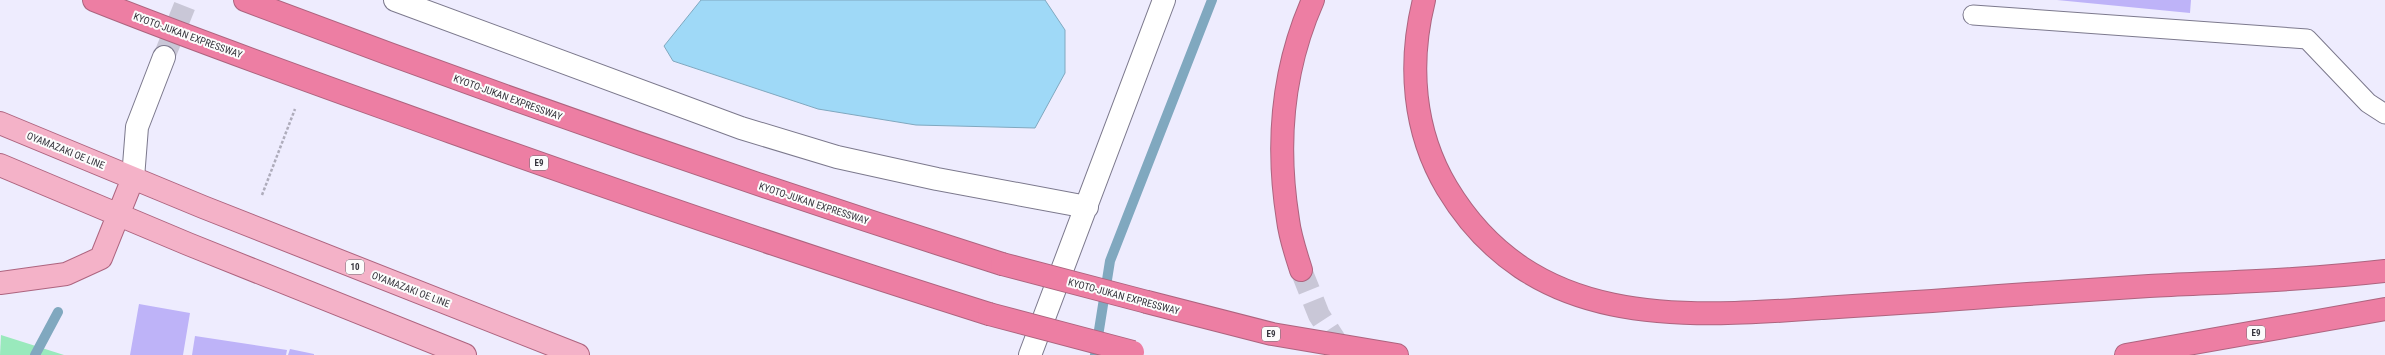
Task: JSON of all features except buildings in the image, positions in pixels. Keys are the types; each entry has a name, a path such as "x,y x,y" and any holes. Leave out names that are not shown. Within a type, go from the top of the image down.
{"highway":[{"name":"KYOTO-JUKAN EXPRESSWAY","path":"94,0 378,106 634,197 833,265 989,314 1140,353"},
{"name":"KYOTO-JUKAN EXPRESSWAY","path":"246,0 642,145 841,213 1002,264 1272,334 1397,355"},
{"path":"1301,270 1287,215 1282,174 1282,122 1289,72 1303,23 1313,0"},
{"path":"1424,0 1416,30 1414,77 1421,126 1436,170 1459,208 1491,244 1527,272 1567,293 1611,305 1656,311 1709,314 1779,311 2148,286 2274,281 2385,271"},
{"name":"E9","path":"2126,355 2385,309"}],"main road":[{"name":"OYAMAZAKI OE LINE","path":"0,123 203,208 578,355"},
{"path":"0,165 117,215 465,355"},
{"path":"0,284 66,274 101,258 133,178"}],"street":[{"path":"395,0 741,128 837,158 937,179 1087,207"},
{"path":"1030,355 1164,0"},
{"path":"133,178 137,127 164,57"}],"lane":[{"path":"1973,15 2307,39 2368,103 2385,114"}],"path":[{"path":"262,195 295,109"}],"green space":[{"path":"1,335 64,355 0,355"}],"water":[{"path":"701,0 1045,0 1065,30 1065,73 1035,128 916,125 818,109 673,61 664,46"}],"waterway":[{"path":"1095,355 1110,261 1212,0"},
{"path":"35,355 58,312"}],"tunnel":[{"path":"164,57 187,0"},
{"path":"1301,270 1319,315 1345,355"}]}
